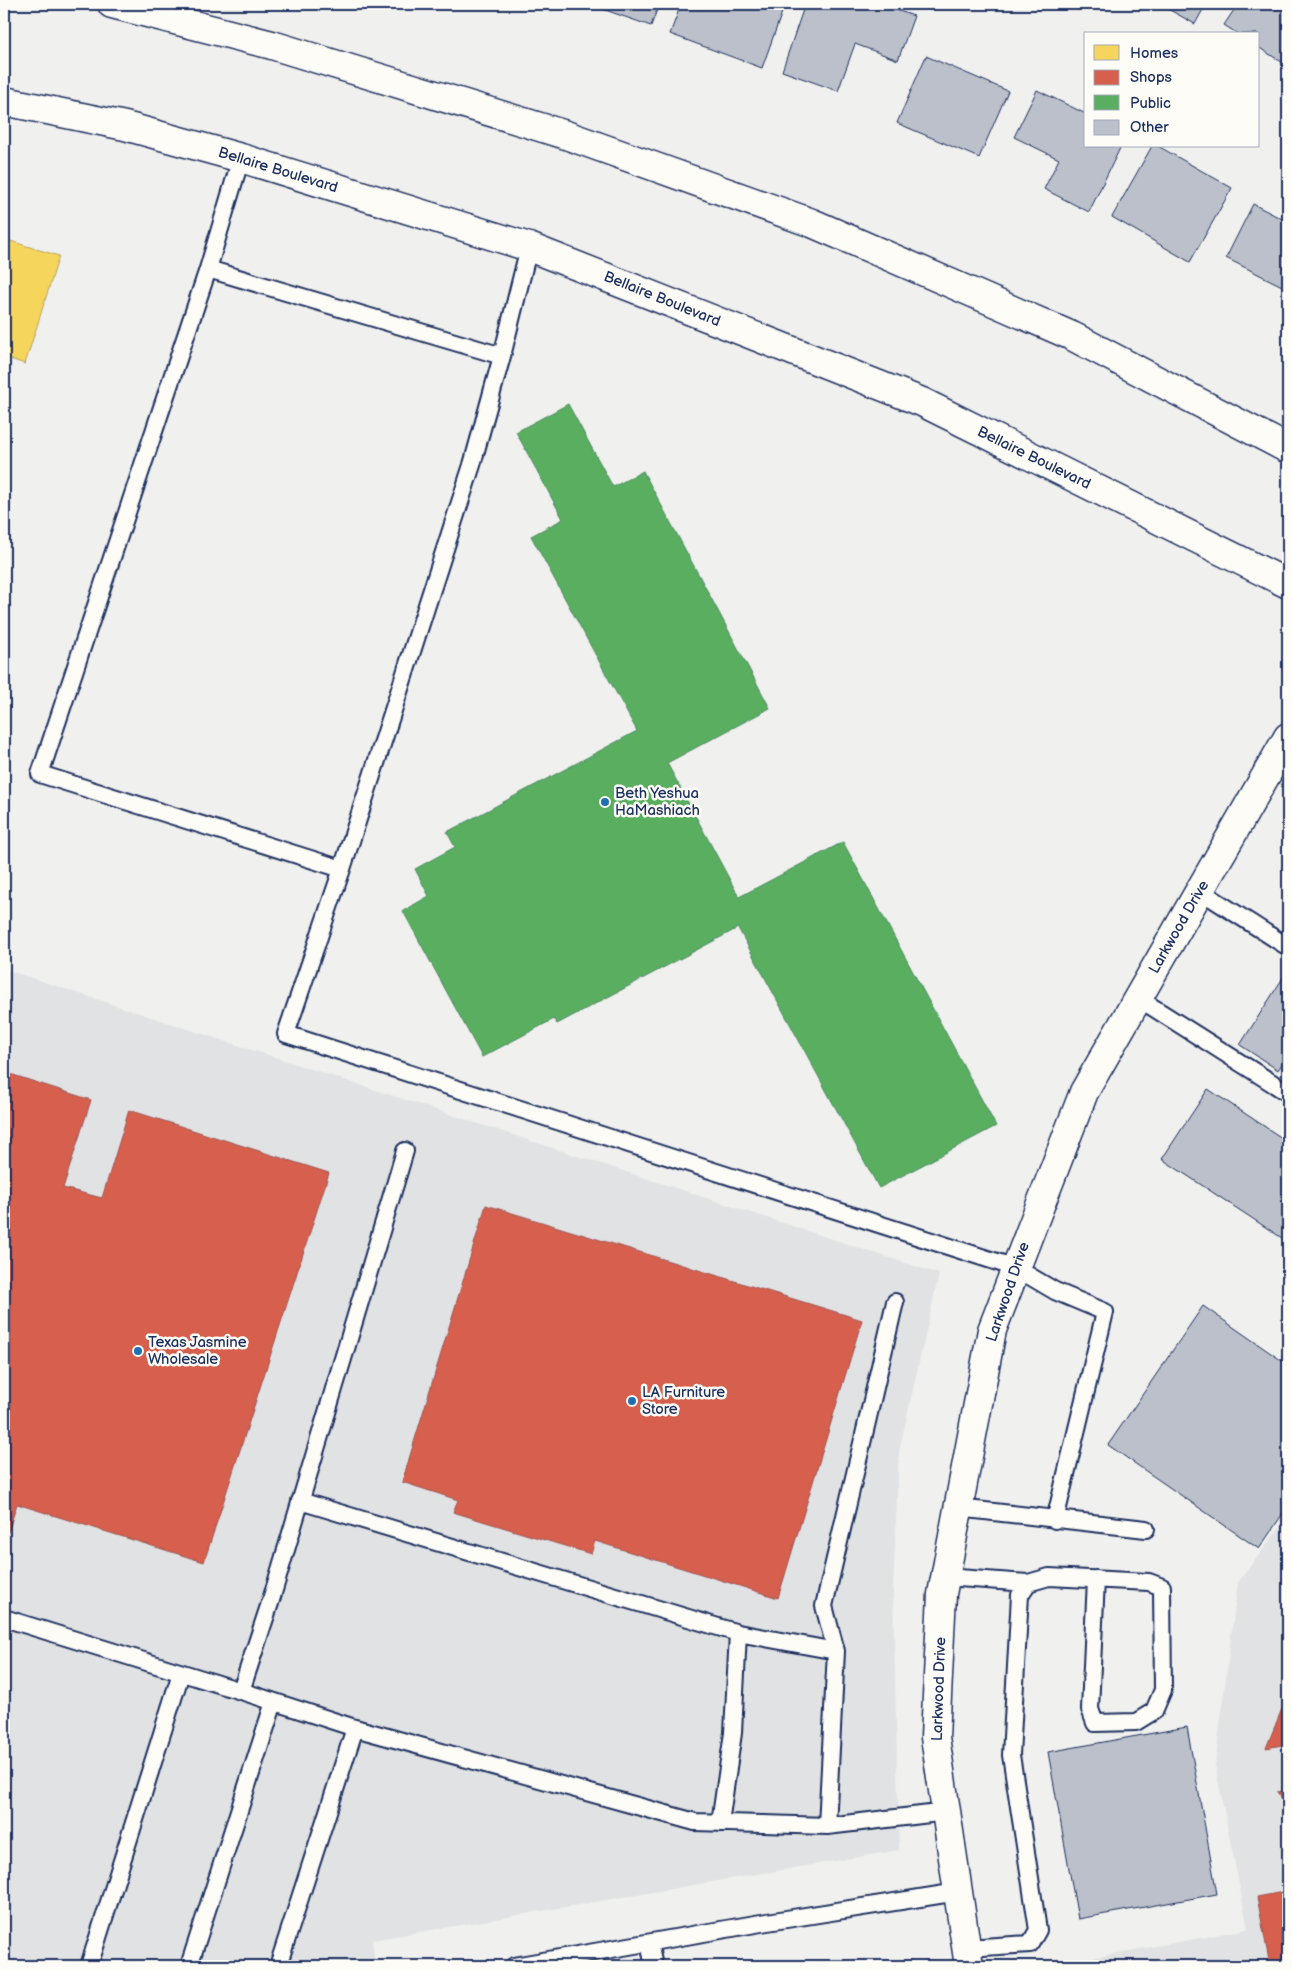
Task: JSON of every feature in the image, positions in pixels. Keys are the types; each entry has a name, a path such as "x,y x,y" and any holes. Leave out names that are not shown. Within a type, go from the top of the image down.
{"main road":[{"path":"112,4 272,44 566,135 812,223 1072,336 1288,449"},
{"name":"Bellaire Boulevard","path":"4,101 125,126 241,158 529,247 922,402 1288,584"},
{"name":"Larkwood Drive","path":"968,1957 935,1737 942,1594 992,1330 1084,1092 1288,737"}],"lane":[{"path":"241,158 208,269 40,774 342,869"},
{"path":"529,247 472,465 342,869 286,1034 1016,1268 1055,1291 1105,1312 1055,1520"},
{"path":"208,269 502,356"},
{"path":"1199,890 1288,947"},
{"path":"1138,998 1288,1093"},
{"path":"241,1691 271,1600 405,1151"},
{"path":"828,1826 836,1651 824,1606 895,1302"},
{"path":"300,1501 738,1633 836,1651"},
{"path":"958,1508 1146,1529"},
{"path":"945,1577 1028,1583 1049,1577 1096,1579 1149,1582 1162,1587 1163,1690 1154,1711 1136,1722 1095,1723 1090,1709 1096,1579"},
{"path":"968,1957 1030,1944 1038,1930 1011,1755 1020,1595 1028,1583"},
{"path":"4,1618 354,1728 695,1822 828,1826 947,1812"},
{"path":"720,1823 734,1733 738,1633"},
{"path":"88,1966 181,1673"},
{"path":"189,1966 274,1702"},
{"path":"278,1966 354,1728"},
{"path":"514,1966 761,1923 958,1892"},
{"path":"649,1943 654,1966"}],"shaded area":[{"path":"4,969 939,1274 899,1451 893,1590 899,1850 372,1940 375,1966 4,1966"},
{"path":"1288,1517 1288,1966 1048,1966 1248,1929 1215,1765 1238,1582"}],"building: Homes":[{"path":"4,239 59,256 25,364 4,357"}],"building: Shops":[{"name":"Texas Jasmine Wholesale","path":"4,1072 91,1100 63,1188 102,1198 129,1110 329,1173 204,1562 17,1504 4,1545"},
{"name":"LA Furniture Store","path":"486,1205 862,1320 778,1598 595,1541 591,1554 453,1512 458,1500 402,1482"},
{"path":"1288,1694 1288,1744 1266,1748"},
{"path":"1288,1790 1288,1806 1277,1792"},
{"path":"1288,1891 1288,1966 1270,1966 1257,1897"}],"building: Public":[{"path":"568,404 613,487 643,471 770,708 667,763 739,897 843,842 996,1126 879,1188 738,928 557,1024 554,1019 482,1057 403,911 429,896 415,869 455,847 447,832 637,731 531,536 563,519 516,432"}],"building: Other":[{"path":"588,4 659,4 651,26"},
{"path":"681,4 785,4 762,68 670,34"},
{"path":"805,4 878,4 914,16 898,60 855,44 838,91 782,71"},
{"path":"1159,4 1206,4 1195,24"},
{"path":"1238,4 1288,4 1288,66 1260,48 1260,32 1235,32 1224,25"},
{"path":"926,56 1008,91 979,158 897,123"},
{"path":"1037,90 1084,113 1084,148 1120,148 1089,212 1044,189 1059,159 1014,137"},
{"path":"1151,148 1162,148 1232,188 1190,262 1112,217"},
{"path":"1253,204 1288,222 1288,289 1226,258"},
{"path":"1288,970 1288,1068 1282,1064 1278,1070 1240,1045"},
{"path":"1208,1089 1288,1142 1288,1242 1162,1159"},
{"path":"1203,1306 1288,1365 1288,1506 1259,1549 1108,1445"},
{"path":"1187,1727 1217,1894 1078,1919 1048,1752"}],"place":[{"name":"Beth Yeshua HaMashiach","path":"605,802"},
{"name":"Texas Jasmine Wholesale","path":"138,1351"},
{"name":"LA Furniture Store","path":"632,1401"}]}
